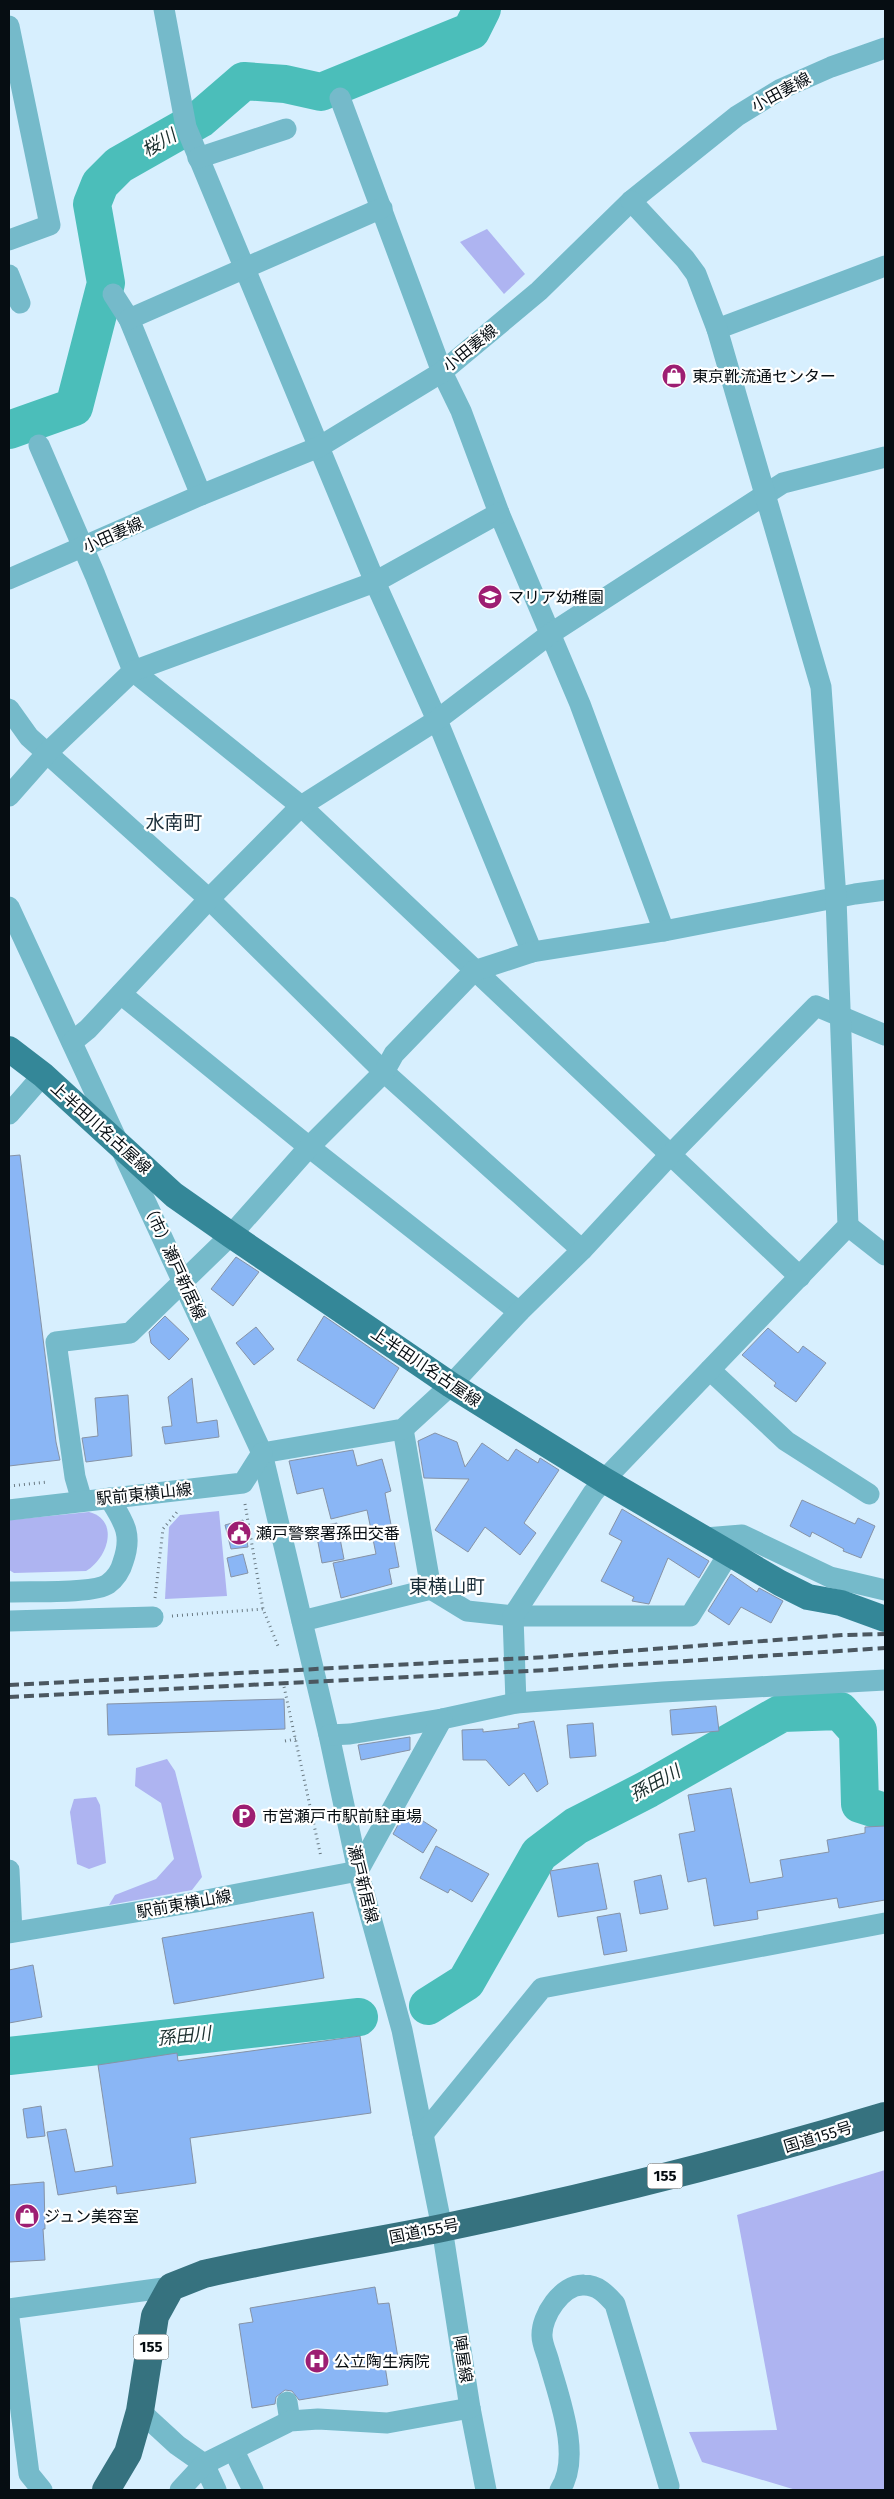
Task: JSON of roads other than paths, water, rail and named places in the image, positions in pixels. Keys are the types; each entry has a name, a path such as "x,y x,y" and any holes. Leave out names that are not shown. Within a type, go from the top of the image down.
{"highway":[{"name":"国道155号","path":"172,2287 213,2272 442,2228 775,2150 885,2116"},
{"name":"155","path":"106,2490 128,2453 140,2411 155,2316 172,2287"}],"main road":[{"name":"上半田川名古屋線","path":"9,1049 43,1075 174,1195 451,1385 604,1480 780,1583 808,1597 841,1603 885,1619"}],"street":[{"path":"164,9 186,127 198,158 375,582 437,720 532,952"},
{"path":"9,26 50,225 9,240"},
{"name":"小田妻線","path":"9,580 201,495 319,447 442,372 539,291 631,201 737,116 781,88 831,66 885,48"},
{"path":"340,98 442,372 461,411 499,513 580,704 664,931"},
{"path":"198,158 286,129"},
{"path":"516,1703 513,1616 604,1480 848,1226 836,898 820,687 717,329 696,274 685,258 631,201"},
{"path":"129,319 382,208"},
{"path":"717,329 885,266"},
{"path":"9,275 20,303"},
{"path":"113,294 129,319 201,495"},
{"path":"39,445 82,549 95,575 133,671 301,806 800,1278"},
{"path":"72,1042 121,994 301,806 437,720 550,634 783,483 885,457"},
{"path":"9,796 47,753 133,671 375,582 499,513"},
{"path":"9,709 29,737 210,899 384,1072 582,1250"},
{"path":"82,1501 75,1477 56,1342 130,1333 231,1235 309,1147 384,1072 394,1054 474,971 532,952 664,931 885,890"},
{"name":"（市）瀬戸新居線","path":"9,906 262,1453"},
{"path":"121,994 309,1147 519,1312"},
{"path":"262,1453 403,1429 451,1385 519,1312 582,1250 669,1156 816,1006 885,1035"},
{"path":"9,1114 43,1075"},
{"path":"848,1226 885,1255"},
{"path":"710,1370 786,1441 869,1494"},
{"path":"403,1429 431,1588"},
{"name":"駅前東横山線","path":"9,1510 243,1483 262,1453"},
{"name":"瀬戸新居線","path":"262,1453 358,1870 402,2030 442,2228"},
{"path":"9,1592 92,1589 107,1584 121,1569 128,1546 126,1526 109,1498"},
{"path":"705,1538 742,1536 830,1577 885,1590"},
{"path":"302,1621 431,1588 467,1611 513,1616 690,1616 729,1553"},
{"path":"9,1621 153,1617"},
{"path":"328,1735 350,1734 442,1719 516,1703 663,1692 885,1680"},
{"path":"358,1870 442,1719"},
{"path":"9,1870 10,1932"},
{"name":"駅前東横山線","path":"10,1932 196,1902 358,1870"},
{"path":"423,2134 542,1988 885,1923"},
{"name":"陣屋線","path":"442,2228 470,2408 486,2490"},
{"path":"560,2490 568,2479 570,2458 560,2404 542,2336 548,2312 561,2294 583,2284 601,2289 616,2304 669,2486"},
{"path":"9,2309 172,2287"},
{"path":"9,2318 28,2474 42,2490"},
{"path":"180,2490 204,2464 234,2451 288,2412 318,2418 388,2424 470,2408"},
{"path":"140,2411 177,2444 204,2464 216,2490"},
{"path":"234,2451 253,2490"}],"waterway":[{"name":"桜川","path":"9,430 74,407 106,283 92,204 100,184 119,165 200,119 244,81 285,84 321,92 471,31 482,9"},
{"name":"孫田川","path":"428,2006 466,1982 539,1854 576,1826 648,1789 782,1713 840,1711 858,1731 860,1804 885,1812"},
{"name":"孫田川","path":"9,2056 359,2017"}],"railway":[{"path":"9,1685 546,1657 844,1635 885,1634"},
{"path":"9,1697 547,1670 885,1648"}],"place":[{"name":"東京靴流通センター","path":"674,376"},
{"name":"マリア幼稚園","path":"490,597"},
{"name":"瀬戸警察署孫田交番","path":"239,1533"},
{"name":"市営瀬戸市駅前駐車場","path":"244,1816"},
{"name":"ジュン美容室","path":"27,2216"},
{"name":"公立陶生病院","path":"317,2361"}],"district":[{"name":"水南町","path":"174,822"},
{"name":"東横山町","path":"447,1586"}]}
